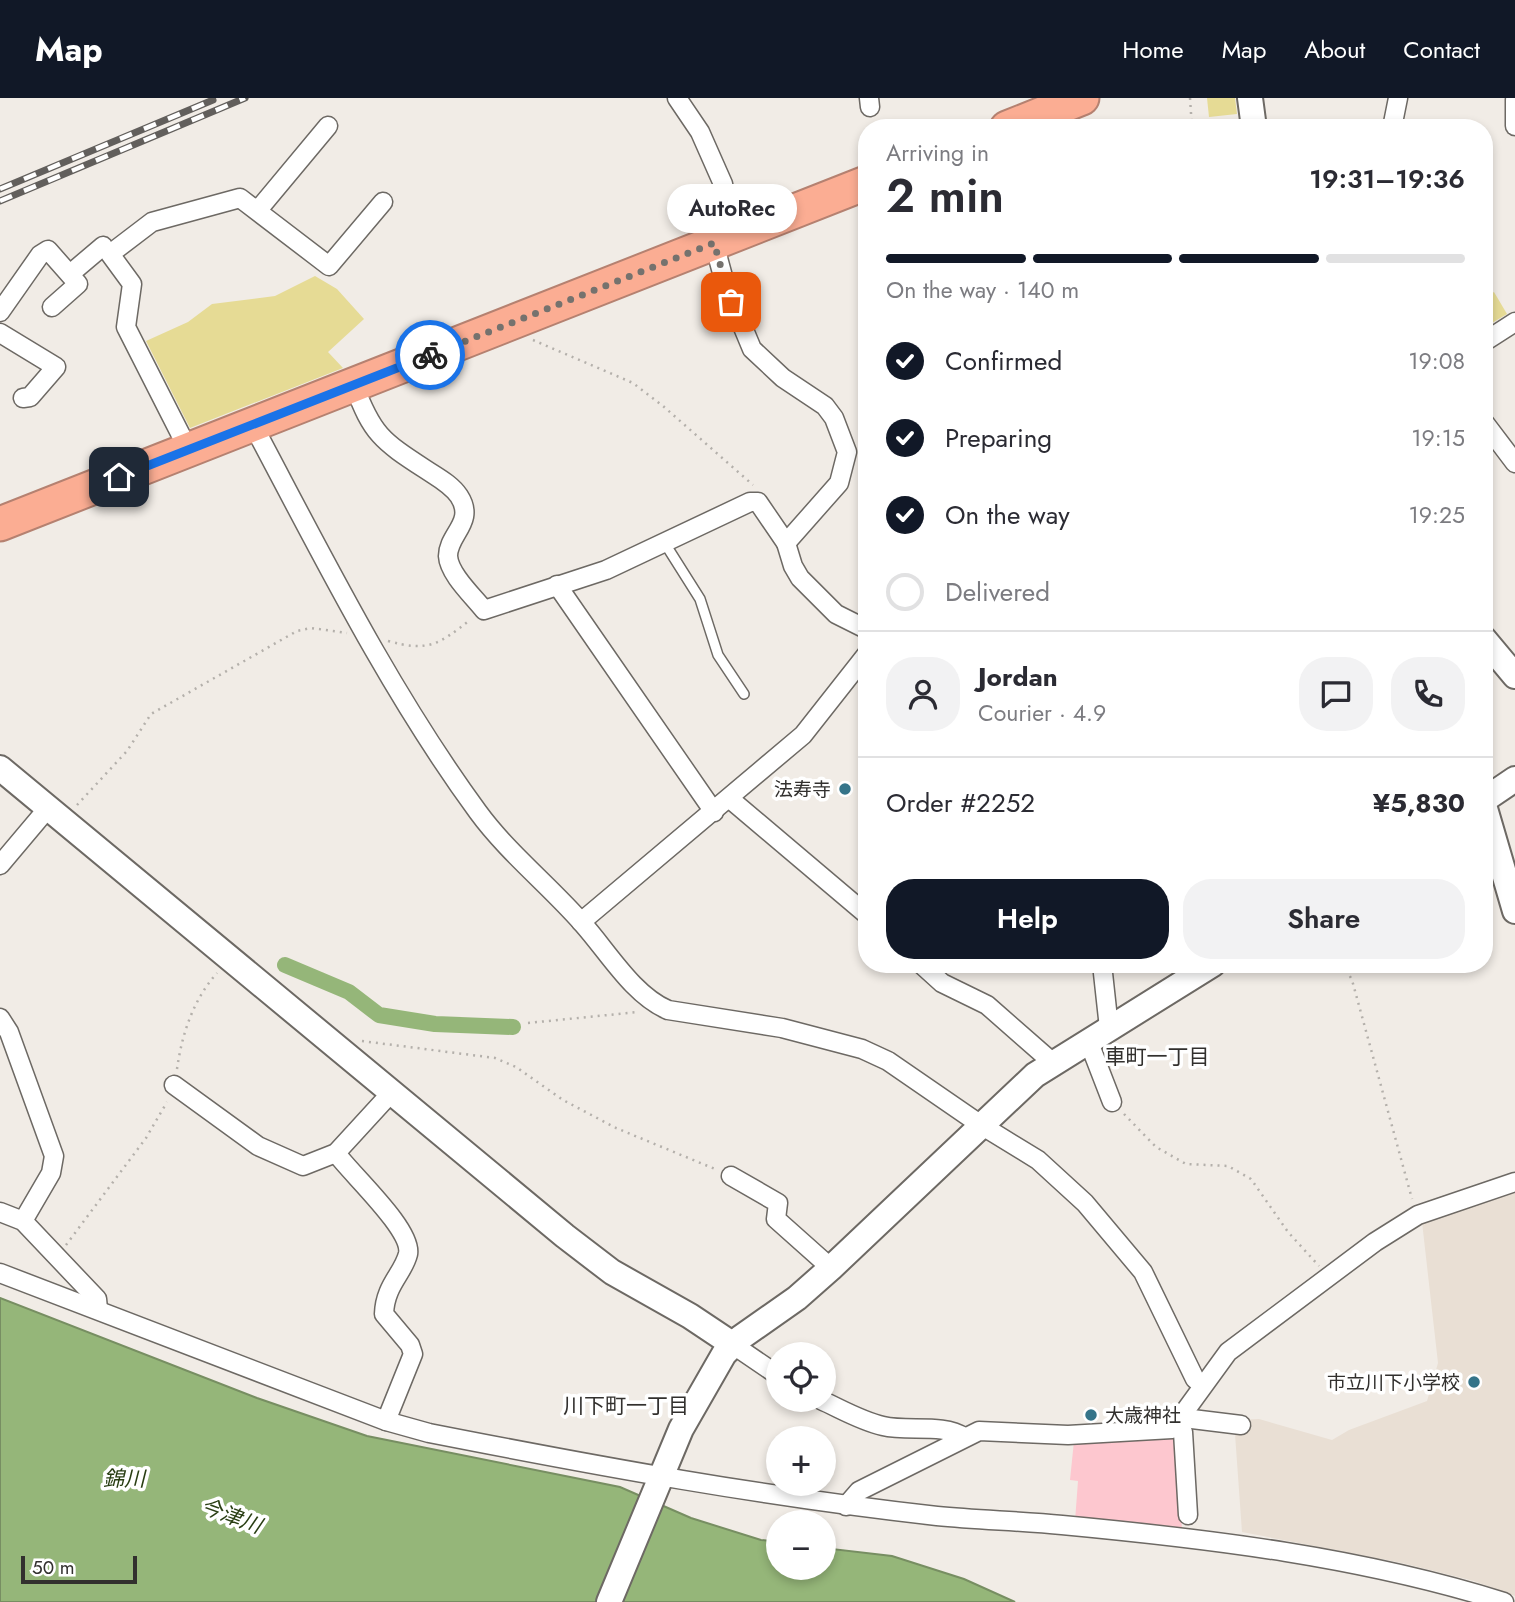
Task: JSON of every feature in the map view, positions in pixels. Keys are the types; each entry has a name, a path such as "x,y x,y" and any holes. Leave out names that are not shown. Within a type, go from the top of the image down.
{"highway":[{"path":"1030,119 1082,98"},
{"path":"0,524 858,186"}],"street":[{"path":"677,98 700,132 723,184 727,204 721,241 724,284 752,349 783,378 825,406 834,418 847,452 846,467 839,483 786,543"},
{"path":"1250,98 1253,119"},
{"path":"1394,119 1398,98"},
{"path":"1515,100 1515,126"},
{"path":"258,210 328,126"},
{"path":"71,274 102,245 152,222 240,198 328,266 383,202"},
{"path":"102,245 132,284 127,327 188,449"},
{"path":"0,312 40,255 48,250 78,284 52,307"},
{"path":"1493,336 1515,321"},
{"path":"0,333 56,367 30,397 23,398"},
{"path":"354,385 367,421 382,440 448,484 460,498 464,522 450,546 448,558 460,581 484,610 606,570 750,502 758,502 786,543 800,578 836,614 858,625"},
{"path":"254,426 393,684 477,811 581,922 633,983 657,1006 668,1010 782,1028 862,1049 888,1061 981,1125 1038,1160 1085,1203 1143,1272 1195,1379 1202,1385"},
{"path":"1493,434 1515,463"},
{"path":"557,585 714,812"},
{"path":"1493,650 1515,676"},
{"path":"581,922 803,735 858,665"},
{"path":"5,778 55,814 231,957 331,1044 612,1272 690,1316 766,1367"},
{"path":"1493,794 1515,779"},
{"path":"730,799 858,907"},
{"path":"0,865 55,814"},
{"path":"1493,836 1515,911"},
{"path":"931,973 942,983 987,1005 1052,1062"},
{"path":"1101,973 1098,1034 1112,1102"},
{"path":"609,1602 659,1482 705,1383 732,1345 797,1298 831,1268 981,1125 1052,1062 1198,973"},
{"path":"0,1018 9,1032 54,1157 51,1173 23,1221"},
{"path":"174,1085 258,1146 303,1166 337,1153 391,1093"},
{"path":"337,1153 351,1174 392,1216 407,1243 408,1254 384,1302 384,1314 410,1345 413,1354 386,1421"},
{"path":"731,1176 778,1202 776,1219 831,1268"},
{"path":"846,1506 859,1491 979,1431 1068,1435 1172,1429 1228,1352 1328,1276 1418,1215 1515,1182"},
{"path":"0,1212 23,1221 97,1299 98,1309"},
{"path":"0,1273 386,1421 659,1482 846,1506 1232,1543 1414,1577 1504,1602"},
{"path":"836,1407 869,1423 912,1430 955,1431 964,1437"},
{"path":"1181,1419 1241,1425"},
{"path":"1181,1419 1188,1515"}],"lane":[{"path":"664,542 700,599 718,655 744,694"}],"path":[{"path":"1190,98 1191,119"},
{"path":"512,323 521,335 633,383 754,486 758,502"},
{"path":"55,814 127,751 151,714 297,631 311,628 366,635 410,647 428,648 484,610"},
{"path":"57,1255 146,1138 174,1085 181,1042 191,1015 208,984 231,957"},
{"path":"1348,973 1418,1215"},
{"path":"528,1023 613,1016 648,1011 657,1006"},
{"path":"331,1044 350,1039 495,1058 516,1067 563,1100 616,1128 731,1176"},
{"path":"1112,1102 1156,1147 1186,1164 1228,1166 1251,1179 1288,1232 1328,1276"}],"shaded area":[{"name":"市立川下小学校","path":"1515,1188 1515,1596 1474,1581 1402,1563 1242,1532 1234,1420 1259,1419 1332,1440 1349,1430 1427,1401 1438,1363 1422,1222"},
{"path":"1175,1436 1182,1529 1075,1521 1078,1481 1070,1480 1074,1441"}],"water":[{"name":"錦川","path":"0,1298 257,1398 367,1436 620,1487 691,1518 766,1541 766,1580 836,1580 836,1549 892,1556 964,1579 1015,1602 0,1602"}],"building":[{"path":"1207,98 1235,98 1237,114 1209,117"},
{"path":"315,276 337,289 364,319 328,352 343,368 190,428 146,341 188,322 212,304 275,296"},
{"path":"1493,293 1507,314 1493,322"}],"waterway":[{"path":"285,965 349,992 379,1015 435,1024 513,1027"}],"railway":[{"path":"0,201 245,98"},
{"path":"0,189 213,100"}],"way so far":[{"path":"430,355 714,243 731,302"}],"place":[{"name":"AutoRec","path":"731,302"},
{"name":"法寿寺","path":"845,789"},
{"name":"市立川下小学校","path":"1474,1382"},
{"name":"大歳神社","path":"1091,1415"}],"district":[{"name":"車町一丁目","path":"1157,1057"},
{"name":"川下町一丁目","path":"626,1406"}],"route":[{"path":"119,477 430,355"}],"water label":[{"name":"今津川","path":"231,1516"}]}
